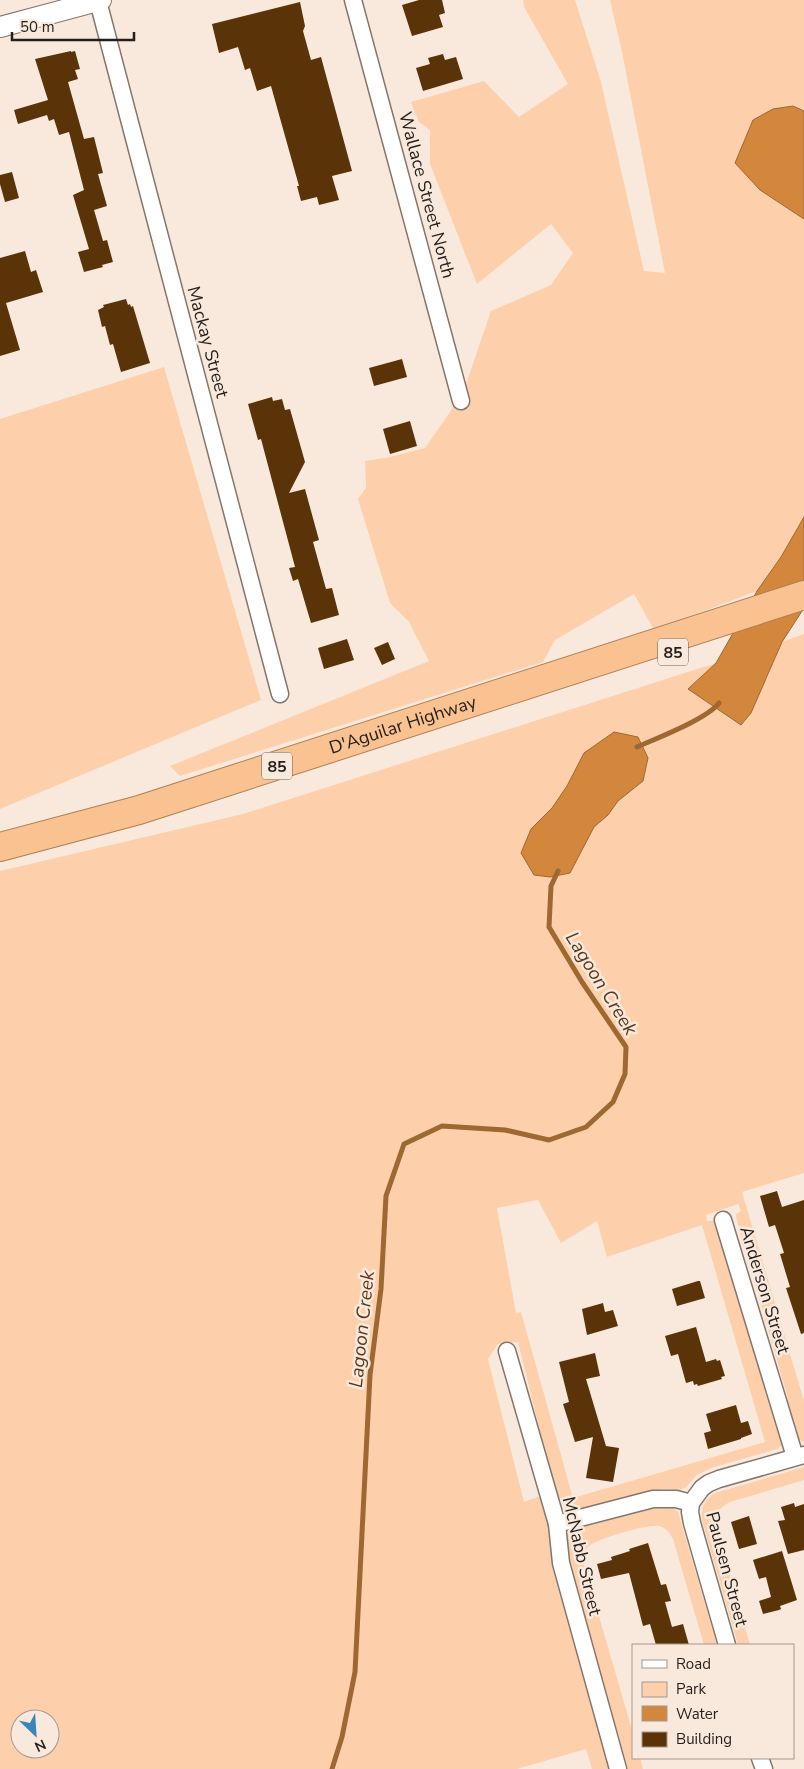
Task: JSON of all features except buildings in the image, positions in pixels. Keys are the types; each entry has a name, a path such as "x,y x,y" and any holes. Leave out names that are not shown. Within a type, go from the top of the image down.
{"highway":[{"name":"D'Aguilar Highway","path":"0,860 132,827 547,686 804,595"},
{"name":"D'Aguilar Highway","path":"0,847 139,810 804,609"}],"street":[{"path":"0,27 99,0"},
{"name":"Mackay Street","path":"99,0 280,694"},
{"name":"Wallace Street North","path":"353,0 461,401"},
{"name":"Anderson Street","path":"723,1220 800,1456"},
{"name":"McNabb Street","path":"507,1351 556,1524 561,1563 618,1769"},
{"path":"556,1524 653,1499 676,1499 691,1503 702,1488 719,1479 800,1456"},
{"name":"Paulsen Street","path":"691,1503 692,1523 727,1644"}],"green space":[{"path":"523,0 575,0 601,82 644,271 665,273 610,0 804,0 804,111 793,106 760,190 804,219 804,517 781,557 757,591 654,630 634,594 555,640 543,662 180,776 170,766 429,661 409,622 390,603 358,499 366,488 365,461 425,448 463,393 491,311 551,285 573,253 551,224 477,284 430,164 430,130 419,122 411,102 484,81 519,117 568,84 524,7"},
{"path":"164,367 261,700 0,809 0,419"},
{"path":"804,634 804,1173 742,1192 804,1401 804,1442 793,1434 787,1395 736,1217 736,1214 741,1211 738,1204 706,1215 707,1221 715,1221 769,1403 779,1423 783,1444 777,1449 711,1468 697,1475 685,1488 680,1490 661,1489 579,1510 571,1507 555,1491 518,1342 498,1344 488,1359 524,1502 543,1495 612,1769 592,1769 586,1749 517,1769 0,1769 0,871 243,814 716,663 689,689 767,679 782,642","holes":["584,753 643,781 618,801 608,815 594,827 552,808 567,786","538,1200 561,1243 597,1221 607,1257 702,1225 765,1442 573,1498 521,1312 516,1313 497,1208"]},
{"path":"804,1467 804,1480 730,1502 720,1509 716,1518 716,1527 750,1644 738,1644 702,1520 704,1504 715,1493"},
{"path":"656,1505 668,1506 678,1512 717,1644 704,1644 673,1539 666,1529 653,1526 634,1530 600,1540 586,1549 583,1556 584,1565 632,1730 632,1759 640,1759 643,1769 628,1769 570,1567 566,1539 571,1531 583,1525 605,1521"}],"water":[{"path":"793,106 804,111 804,219 760,190 735,163 753,120 773,109"},
{"path":"804,517 804,608 782,642 751,713 741,725 688,689 716,663 757,591 781,557"},
{"path":"614,732 638,737 648,758 643,781 618,801 608,815 594,827 570,873 550,877 534,875 521,853 531,829 552,808 567,786 584,753"}],"waterway":[{"name":"Lagoon Creek","path":"637,747 693,722 719,703"},
{"name":"Lagoon Creek","path":"332,1769 342,1737 355,1672 370,1375 381,1289 386,1196 404,1144 442,1126 505,1130 549,1140 586,1127 613,1102 625,1074 626,1047 582,982 549,927 551,886 558,871"}]}
